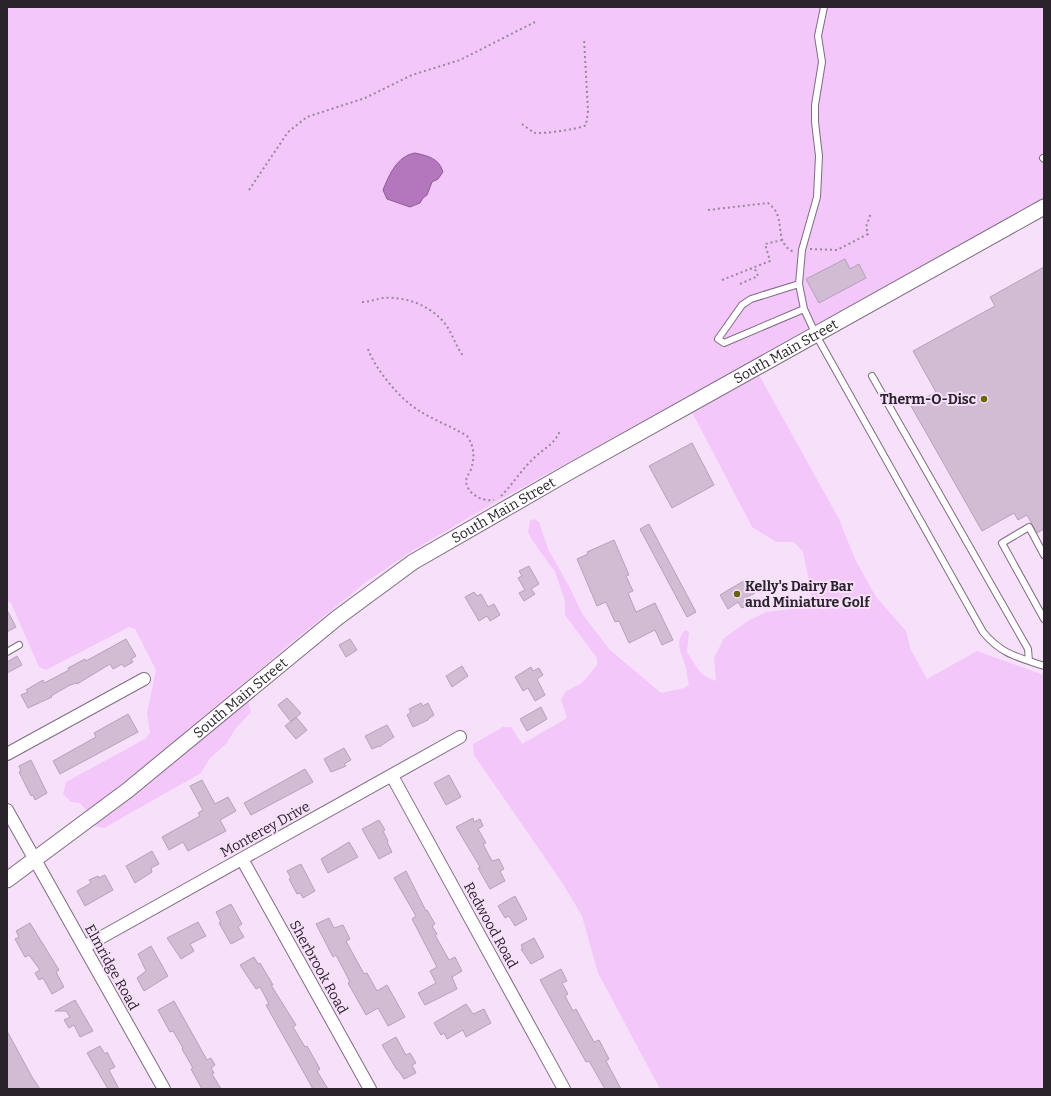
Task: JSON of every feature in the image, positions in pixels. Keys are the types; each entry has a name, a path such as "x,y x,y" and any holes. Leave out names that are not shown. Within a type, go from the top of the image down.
{"street":[{"name":"South Main Street","path":"7,880 148,774 343,614 414,562 527,496 1044,207"},
{"path":"7,754 144,679"},
{"name":"Monterey Drive","path":"84,947 460,737"},
{"name":"Redwood Road","path":"392,776 564,1089"},
{"name":"Elmridge Road","path":"7,810 164,1089"},
{"name":"Sherbrook Road","path":"242,859 370,1089"}],"lane":[{"path":"824,7 818,36 822,62 815,105 814,122 819,156 817,197 802,250 799,284 804,309 816,335 983,632 994,645 1007,653 1044,666"},
{"path":"799,284 751,299 742,305 718,339 724,343 804,309"},
{"path":"872,376 1028,649 1029,661"},
{"path":"1044,555 1029,527 1002,543 1044,619"},
{"path":"7,652 19,645"}],"path":[{"path":"249,190 288,132 307,117 365,98 412,74 460,60 536,22"},
{"path":"522,124 533,132 540,133 573,130 586,125 588,111 584,38"},
{"path":"708,210 768,203 775,210 782,240 789,250 798,254"},
{"path":"805,249 837,250 868,234 866,228 871,213"},
{"path":"722,280 770,262 765,244 782,240"},
{"path":"740,284 758,276 754,269"},
{"path":"362,302 385,298 407,300 423,306 444,323 459,352 464,357"},
{"path":"368,349 374,363 383,375 413,407 467,436 474,449 470,471 466,482 469,488 479,499 492,500 501,496 535,456 549,448 557,440 560,431"}],"shaded area":[{"path":"7,7 1044,7 1044,201 485,508 412,551 366,582 291,643 158,756 87,811 80,803 71,802 63,794 66,782 145,739 150,733 147,713 156,670 135,629 129,627 46,670 39,667 11,603 7,601"},
{"path":"415,153 432,158 439,164 443,172 438,179 432,182 427,195 420,203 410,207 387,199 383,190 394,167 403,158"},
{"path":"758,373 839,519 855,559 876,597 906,631 911,650 927,679 977,651 1044,675 1044,1089 660,1089 598,973 582,916 563,884 474,755 473,744 503,727 511,727 522,744 567,718 561,700 566,691 582,683 597,665 597,658 565,615 565,601 555,572 528,532 530,521 534,519 539,522 548,549 568,584 583,615 610,650 661,693 684,688 689,684 685,665 679,648 680,639 685,630 689,632 687,652 705,676 716,681 714,658 724,638 748,621 766,612 810,607 811,591 803,552 794,542 776,542 752,527 692,412"},
{"path":"247,697 251,712 236,728 226,744 210,758 201,773 104,828 92,825"}],"building":[{"path":"845,259 850,269 859,264 866,278 819,303 806,279"},
{"name":"Therm-O-Disc","path":"1044,267 1044,529 1037,533 1027,515 1018,520 1014,513 982,531 911,406 936,392 913,351 995,306 990,297"},
{"path":"692,443 714,485 672,508 649,466"},
{"path":"649,524 696,612 687,617 640,529"},
{"path":"614,540 629,575 626,576 633,591 628,593 636,612 655,603 673,640 662,645 655,630 629,643 619,621 615,622 606,602 597,606 577,559 588,554 587,552"},
{"path":"529,566 539,584 531,589 535,594 524,601 519,593 525,590 518,578 522,576 519,571"},
{"name":"Kelly's Dairy Bar and Miniature Golf","path":"747,579 755,593 745,598 749,605 742,608 738,602 728,609 720,595"},
{"path":"474,592 477,596 481,594 488,607 494,604 500,615 490,621 487,616 479,621 465,597"},
{"path":"7,610 16,627 7,632"},
{"path":"126,639 136,656 131,659 133,662 124,667 122,664 113,669 110,664 77,684 70,685 51,696 52,697 28,708 21,695 28,692 26,690 43,680 44,683 50,680 69,670 68,668 85,659 86,661"},
{"path":"350,639 357,650 346,657 339,645"},
{"path":"17,656 22,665 7,673 7,662"},
{"path":"462,666 468,676 452,687 446,676"},
{"path":"531,667 533,671 539,668 543,675 537,679 545,695 535,701 528,688 523,691 515,677"},
{"path":"287,698 301,713 291,722 278,705"},
{"path":"421,703 423,706 428,703 434,715 428,720 413,727 407,715 411,712 409,709"},
{"path":"541,707 547,719 527,731 520,719"},
{"path":"128,714 138,732 60,774 53,761 96,737 94,733"},
{"path":"296,717 307,730 296,739 285,726"},
{"path":"387,725 394,737 379,747 372,749 365,736"},
{"path":"344,748 351,760 344,764 346,766 331,772 324,759"},
{"path":"31,760 47,793 35,800 33,795 31,796 19,772 21,771 19,766"},
{"path":"305,769 313,782 251,815 244,803"},
{"path":"449,775 461,797 446,805 434,783"},
{"path":"202,780 215,804 228,797 236,811 220,820 226,831 188,851 183,842 169,850 162,837 200,816 198,813 203,810 190,786"},
{"path":"473,818 474,822 480,819 483,826 478,829 486,843 483,844 492,861 499,859 504,869 500,871 505,881 490,889 478,868 480,867 456,827"},
{"path":"379,820 385,830 383,831 392,852 379,859 362,829"},
{"path":"349,842 358,857 328,873 321,859"},
{"path":"152,851 159,864 151,868 152,872 135,883 126,866"},
{"path":"301,864 315,891 303,898 300,893 297,894 289,879 291,878 287,871"},
{"path":"406,871 426,911 427,910 435,924 432,926 437,934 435,935 449,960 455,957 462,971 452,977 457,989 425,1005 418,993 436,983 430,971 437,967 412,919 416,916 394,878"},
{"path":"105,875 113,890 85,906 77,891 91,883 89,880"},
{"path":"515,896 527,919 515,926 509,916 505,918 498,906"},
{"path":"231,904 242,924 238,927 244,937 231,944 219,923 221,922 216,912"},
{"path":"329,918 334,928 343,925 350,939 346,941 364,974 367,973 377,991 387,985 405,1017 388,1026 378,1008 366,1015 348,983 350,982 336,955 333,957 316,924"},
{"path":"198,922 206,936 190,944 194,951 181,959 167,938"},
{"path":"30,923 59,970 56,972 64,987 52,994 43,978 39,980 35,973 40,970 29,955 25,957 15,939 19,937 16,931"},
{"path":"534,938 544,957 531,964 521,949 523,949 521,945"},
{"path":"151,946 168,976 144,991 137,978 146,971 138,954"},
{"path":"254,957 258,964 260,963 273,985 271,985 296,1025 293,1027 305,1047 307,1046 320,1069 317,1071 328,1089 313,1089 266,1005 269,1004 260,987 256,989 240,965"},
{"path":"561,969 567,981 562,983 568,994 565,996 573,1011 576,1009 594,1042 599,1040 609,1059 606,1061 621,1089 605,1089 589,1061 586,1062 540,980"},
{"path":"75,1000 93,1031 80,1037 74,1025 69,1028 64,1020 70,1017 66,1011 55,1011"},
{"path":"174,1001 207,1060 211,1058 215,1065 211,1068 214,1073 212,1074 221,1089 202,1089 191,1069 193,1068 182,1049 183,1048 173,1031 170,1032 158,1010"},
{"path":"466,1004 473,1014 484,1009 491,1023 466,1037 463,1030 447,1039 444,1033 441,1035 434,1023"},
{"path":"7,1031 32,1077 40,1089 7,1089"},
{"path":"396,1037 406,1055 410,1053 416,1063 412,1065 416,1073 404,1079 382,1045"},
{"path":"100,1046 105,1054 107,1052 115,1067 109,1070 119,1089 108,1089 87,1053"}],"place":[{"name":"Therm-O-Disc","path":"984,399"},
{"name":"Kelly's Dairy Bar and Miniature Golf","path":"737,594"}]}
